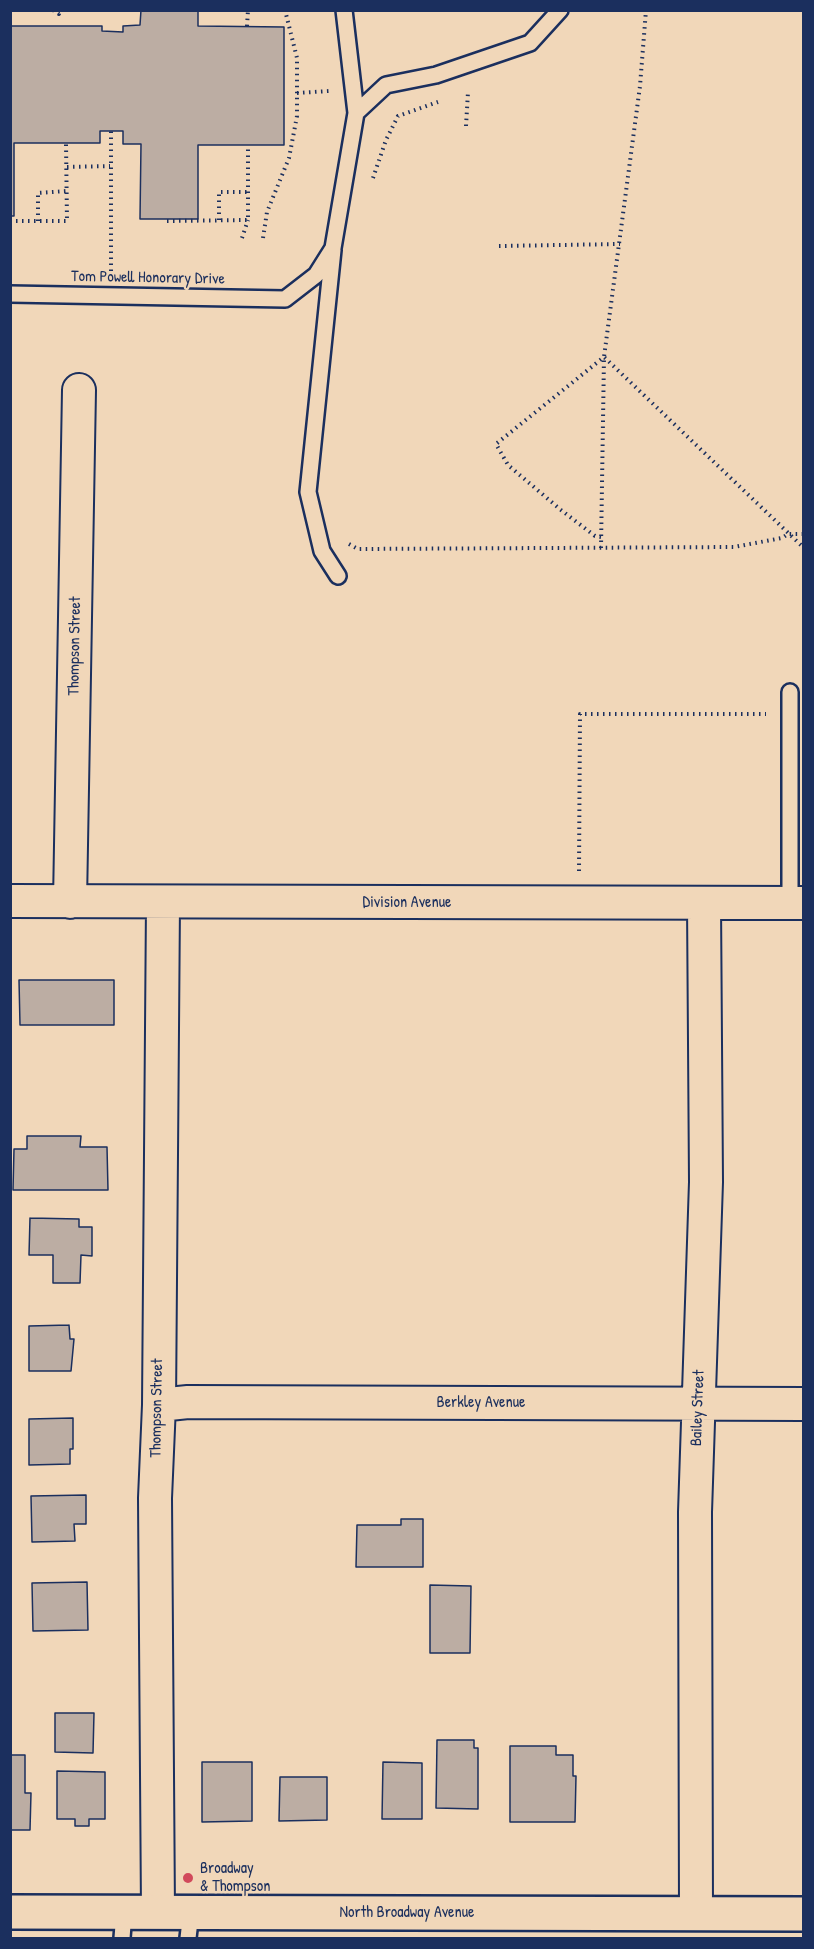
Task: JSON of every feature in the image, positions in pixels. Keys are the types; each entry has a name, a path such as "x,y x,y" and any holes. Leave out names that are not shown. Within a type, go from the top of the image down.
{"street":[{"name":"Thompson Street","path":"70,902 79,390"},
{"name":"Division Avenue","path":"10,901 797,903"},
{"name":"Thompson Street","path":"158,1912 154,1651 155,1498 159,1405 163,903"},
{"name":"Bailey Street","path":"696,1914 697,1404 706,1182 704,903"},
{"name":"Berkley Avenue","path":"159,1405 200,1402 804,1404"},
{"name":"North Broadway Avenue","path":"10,1912 123,1925 158,1912 190,1925 696,1914 804,1914"}],"lane":[{"path":"338,576 322,551 308,492 334,238 356,113 344,10"},
{"path":"356,113 386,85 436,75 530,43 560,10"},
{"name":"Tom Powell Honorary Drive","path":"10,294 285,299 316,275 333,248 334,238"},
{"path":"790,692 797,903"}],"path":[{"path":"53,10 59,14 59,10"},
{"path":"247,27 248,10"},
{"path":"263,238 267,212 289,158 297,116 297,58 285,10"},
{"path":"601,548 604,357 640,86 646,10"},
{"path":"297,93 340,90"},
{"path":"458,95 468,92 466,126"},
{"path":"371,183 386,140 398,116 448,99"},
{"path":"111,131 111,296"},
{"path":"10,221 67,221 66,143"},
{"path":"242,238 248,220 248,145"},
{"path":"67,167 110,166"},
{"path":"38,221 38,193 67,191"},
{"path":"219,220 219,192 249,192"},
{"path":"167,221 248,220"},
{"path":"499,246 620,243"},
{"path":"604,357 804,548"},
{"path":"601,537 594,536 508,465 496,444 604,357"},
{"path":"342,541 358,549 734,547 782,538 788,534 804,534"},
{"path":"579,903 580,714 790,714"}],"building":[{"path":"141,10 198,10 198,26 284,27 284,145 198,145 198,219 140,219 141,144 123,144 123,131 100,131 100,143 14,143 14,216 10,216 10,26 102,26 102,31 123,32 123,26 140,25"},
{"path":"19,980 114,980 114,1025 20,1025"},
{"path":"27,1136 81,1136 80,1147 107,1147 108,1190 13,1190 14,1149 27,1149"},
{"path":"30,1218 79,1219 79,1227 92,1227 92,1256 81,1255 80,1283 53,1283 53,1255 29,1255"},
{"path":"69,1325 70,1339 74,1339 71,1371 29,1371 29,1326"},
{"path":"73,1418 73,1449 70,1449 70,1464 29,1465 29,1419"},
{"path":"86,1495 86,1524 74,1524 75,1541 32,1542 31,1496"},
{"path":"401,1519 423,1519 423,1567 356,1567 357,1525 401,1525"},
{"path":"87,1582 88,1630 33,1631 32,1583"},
{"path":"430,1585 471,1586 470,1653 430,1653"},
{"path":"55,1713 94,1713 93,1753 55,1752"},
{"path":"437,1740 474,1740 474,1748 478,1748 478,1809 436,1808"},
{"path":"510,1746 556,1746 556,1755 573,1755 573,1776 576,1776 575,1822 510,1822"},
{"path":"10,1755 25,1755 25,1793 31,1793 30,1830 10,1830"},
{"path":"202,1762 252,1762 252,1821 202,1822"},
{"path":"383,1762 422,1763 422,1819 382,1819"},
{"path":"57,1771 105,1772 105,1819 89,1819 89,1826 75,1826 75,1819 57,1819"},
{"path":"280,1777 327,1777 327,1820 279,1821"}],"place":[{"name":"Broadway & Thompson","path":"188,1878"}]}
